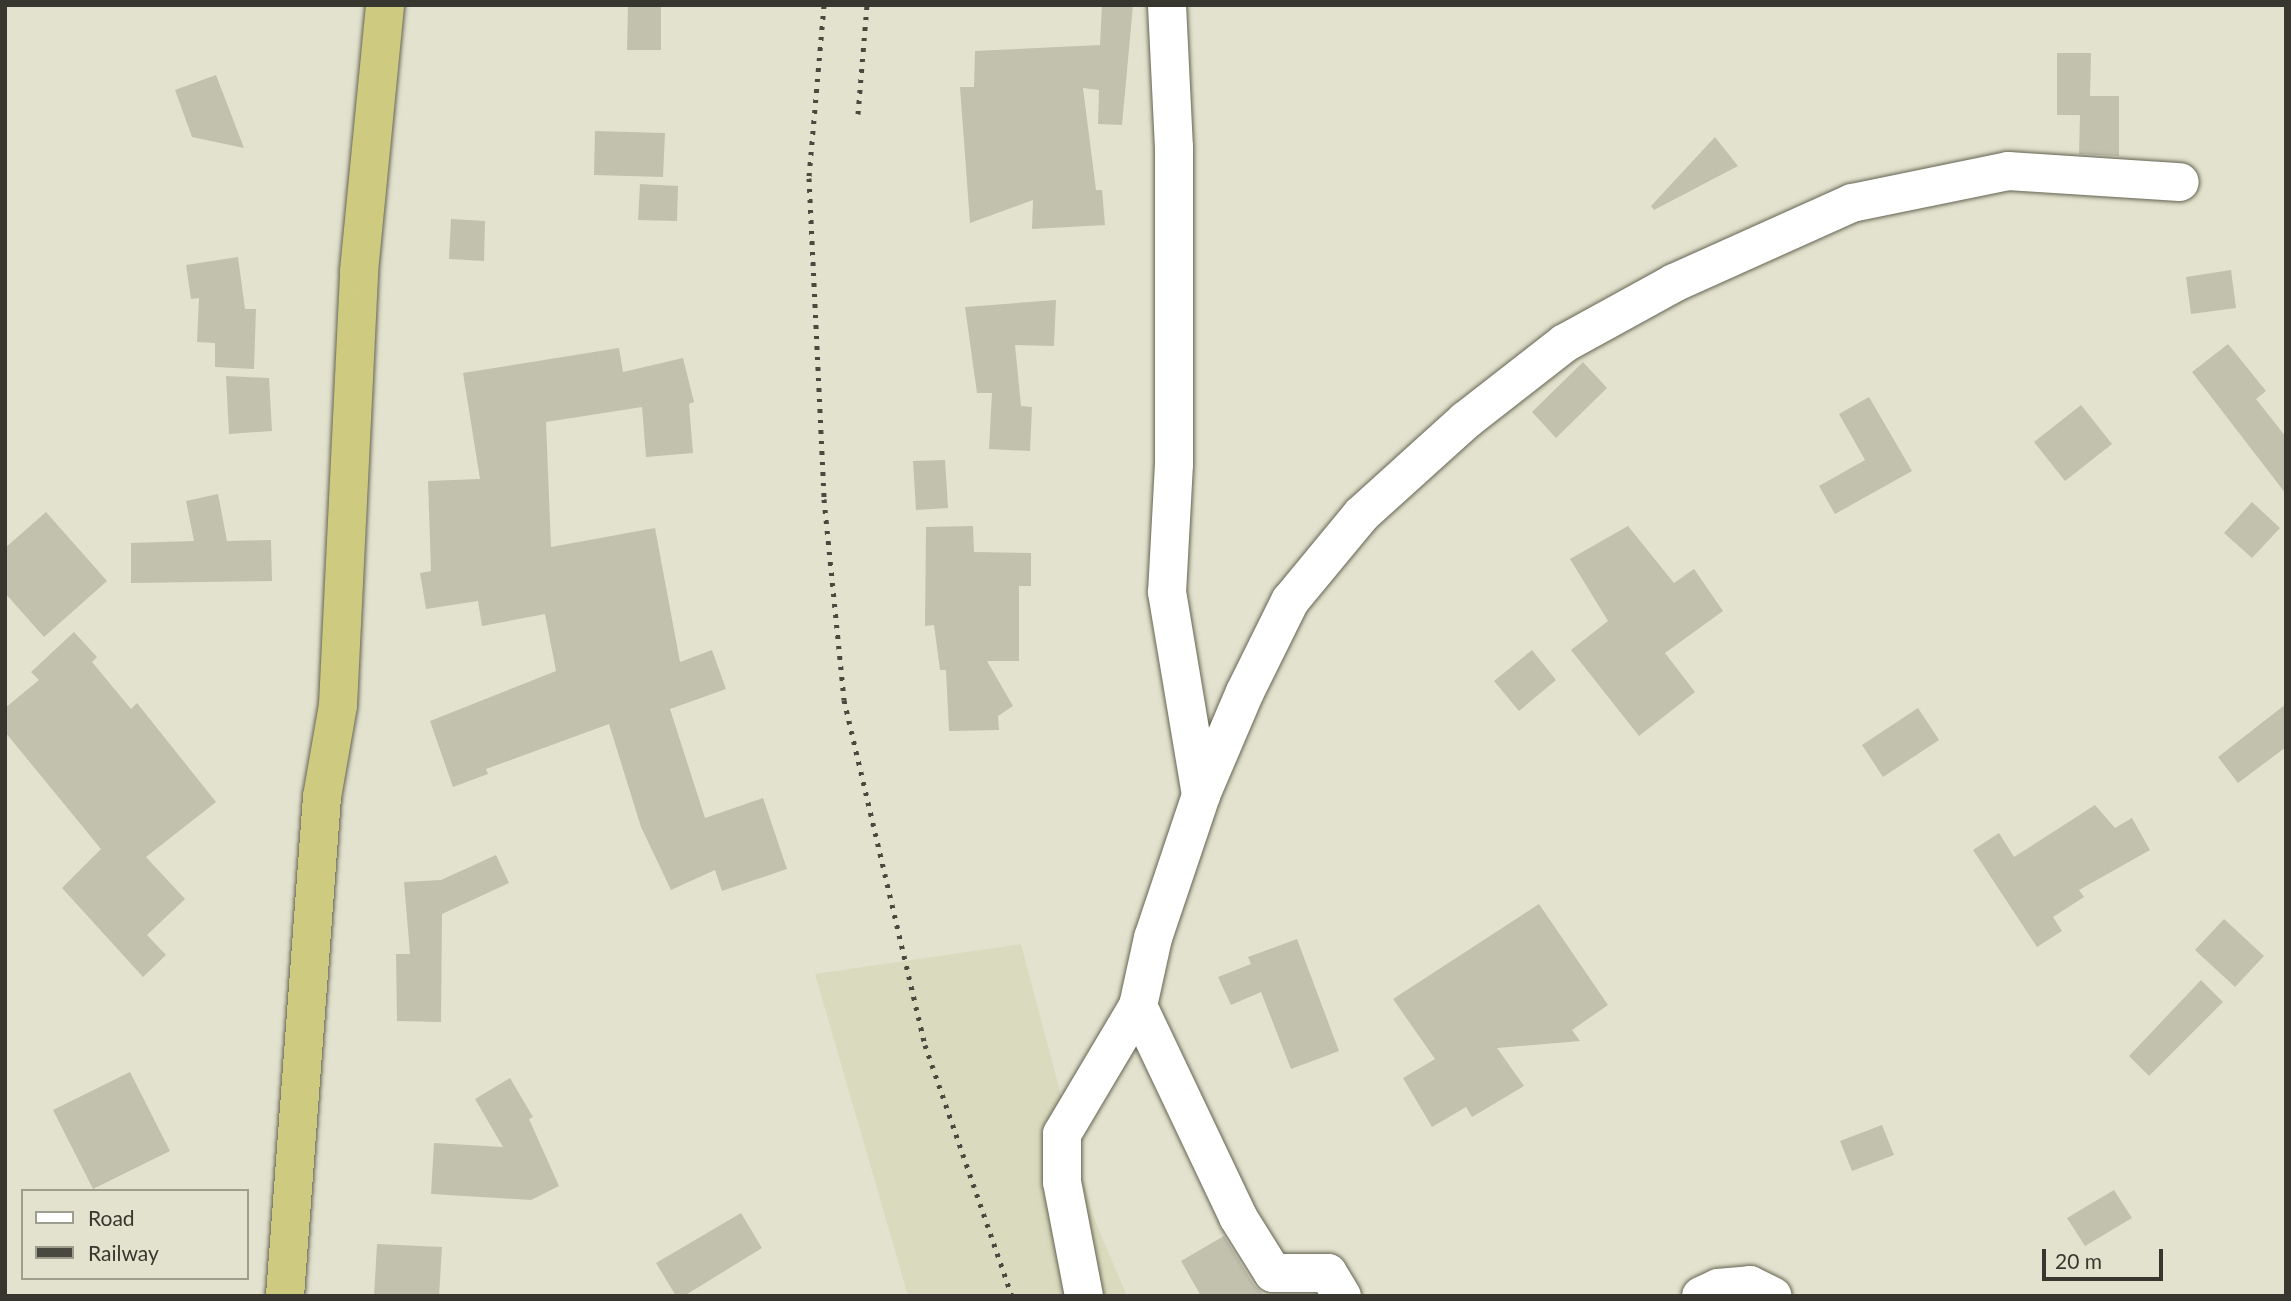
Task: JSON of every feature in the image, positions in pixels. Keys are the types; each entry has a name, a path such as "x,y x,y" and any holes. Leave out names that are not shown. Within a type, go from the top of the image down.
{"highway":[{"path":"285,1296 322,797 338,705 359,271 386,5"}],"street":[{"path":"1167,5 1174,147 1174,464 1167,592 1201,795"},
{"path":"1084,1296 1062,1182 1062,1134 1138,1006 1153,938 1201,795 1290,601 1362,514 1466,420 1565,344 1674,283 1852,203 2008,171 2180,182"},
{"path":"1138,1006 1238,1217 1273,1273 1328,1273 1342,1296"},
{"path":"1701,1296 1718,1288 1750,1285 1773,1296"}],"shaded area":[{"path":"1021,944 1093,1216 1127,1296 908,1296 815,974"}],"building":[{"path":"628,5 661,5 661,50 627,50"},
{"path":"1102,5 1133,5 1122,125 1098,124 1099,90 1083,88 1096,190 1102,190 1105,225 1032,229 1033,200 970,223 960,87 974,87 975,51 1100,45"},
{"path":"2057,53 2091,53 2090,96 2119,96 2119,156 2079,154 2080,115 2057,115"},
{"path":"216,75 244,148 192,137 175,90"},
{"path":"595,131 665,133 663,177 594,175"},
{"path":"1715,137 1738,166 1654,210 1651,206"},
{"path":"640,184 678,186 677,221 638,220"},
{"path":"451,219 485,221 484,261 449,259"},
{"path":"238,257 245,309 256,309 254,369 215,367 215,343 197,342 199,298 191,299 186,265"},
{"path":"2231,270 2236,308 2191,314 2186,277"},
{"path":"1056,300 1054,346 1015,345 1021,406 1032,407 1030,451 989,449 992,393 977,393 965,307"},
{"path":"2228,344 2266,391 2256,399 2286,437 2286,494 2192,372"},
{"path":"619,348 623,372 683,358 694,402 689,404 693,453 646,457 642,407 546,422 551,547 655,528 680,662 712,650 726,689 670,709 705,818 763,798 787,869 722,891 715,870 671,890 641,827 609,724 486,769 488,774 453,787 430,721 556,671 545,614 482,626 478,601 426,609 420,573 431,571 428,481 480,479 463,373"},
{"path":"1583,362 1607,388 1556,438 1532,412"},
{"path":"226,376 269,378 272,431 229,434"},
{"path":"1869,397 1912,471 1835,514 1819,486 1865,460 1839,414"},
{"path":"2081,405 2112,444 2065,481 2034,442"},
{"path":"945,460 948,508 916,510 913,461"},
{"path":"218,494 227,541 271,540 272,581 131,583 131,543 194,541 186,501"},
{"path":"2252,502 2280,528 2252,558 2224,533"},
{"path":"46,512 107,581 44,637 5,593 5,548"},
{"path":"973,526 974,552 1031,553 1031,586 1019,586 1019,661 987,661 1013,706 998,716 999,730 949,731 946,670 940,670 934,625 925,626 926,527"},
{"path":"1628,526 1674,583 1694,569 1723,611 1665,653 1695,692 1639,736 1571,650 1608,621 1570,559"},
{"path":"74,632 97,657 92,662 131,709 137,703 216,802 146,857 185,899 147,935 166,955 143,977 62,888 101,849 5,732 5,708 39,680 31,672"},
{"path":"1532,650 1556,680 1519,711 1494,681"},
{"path":"2286,704 2286,747 2238,783 2218,757"},
{"path":"1918,708 1939,740 1883,777 1862,745"},
{"path":"2095,805 2115,828 2132,818 2150,850 2079,890 2084,897 2053,917 2062,931 2037,947 1973,850 1999,833 2014,857"},
{"path":"496,855 509,883 442,914 441,1022 397,1021 396,954 410,954 404,882 441,880"},
{"path":"1539,904 1608,1005 1572,1030 1580,1041 1497,1048 1524,1086 1472,1117 1466,1107 1432,1127 1403,1078 1435,1059 1393,999"},
{"path":"2224,919 2264,956 2235,987 2195,950"},
{"path":"1297,939 1339,1051 1291,1069 1261,992 1231,1005 1218,977 1251,964 1248,957"},
{"path":"2201,980 2223,1002 2149,1076 2129,1056"},
{"path":"130,1072 170,1151 93,1189 53,1110"},
{"path":"510,1078 533,1117 529,1119 559,1186 531,1200 431,1194 434,1143 503,1147 475,1099"},
{"path":"1882,1125 1894,1155 1852,1171 1840,1141"},
{"path":"2114,1190 2132,1218 2085,1246 2067,1218"},
{"path":"741,1213 762,1248 684,1296 676,1296 656,1263"},
{"path":"1224,1236 1254,1285 1265,1296 1201,1296 1181,1261"},
{"path":"377,1244 442,1247 439,1296 374,1296"}],"railway":[{"path":"824,5 809,178 824,499 844,700 925,1045 1012,1296"},
{"path":"858,114 867,5"}]}
